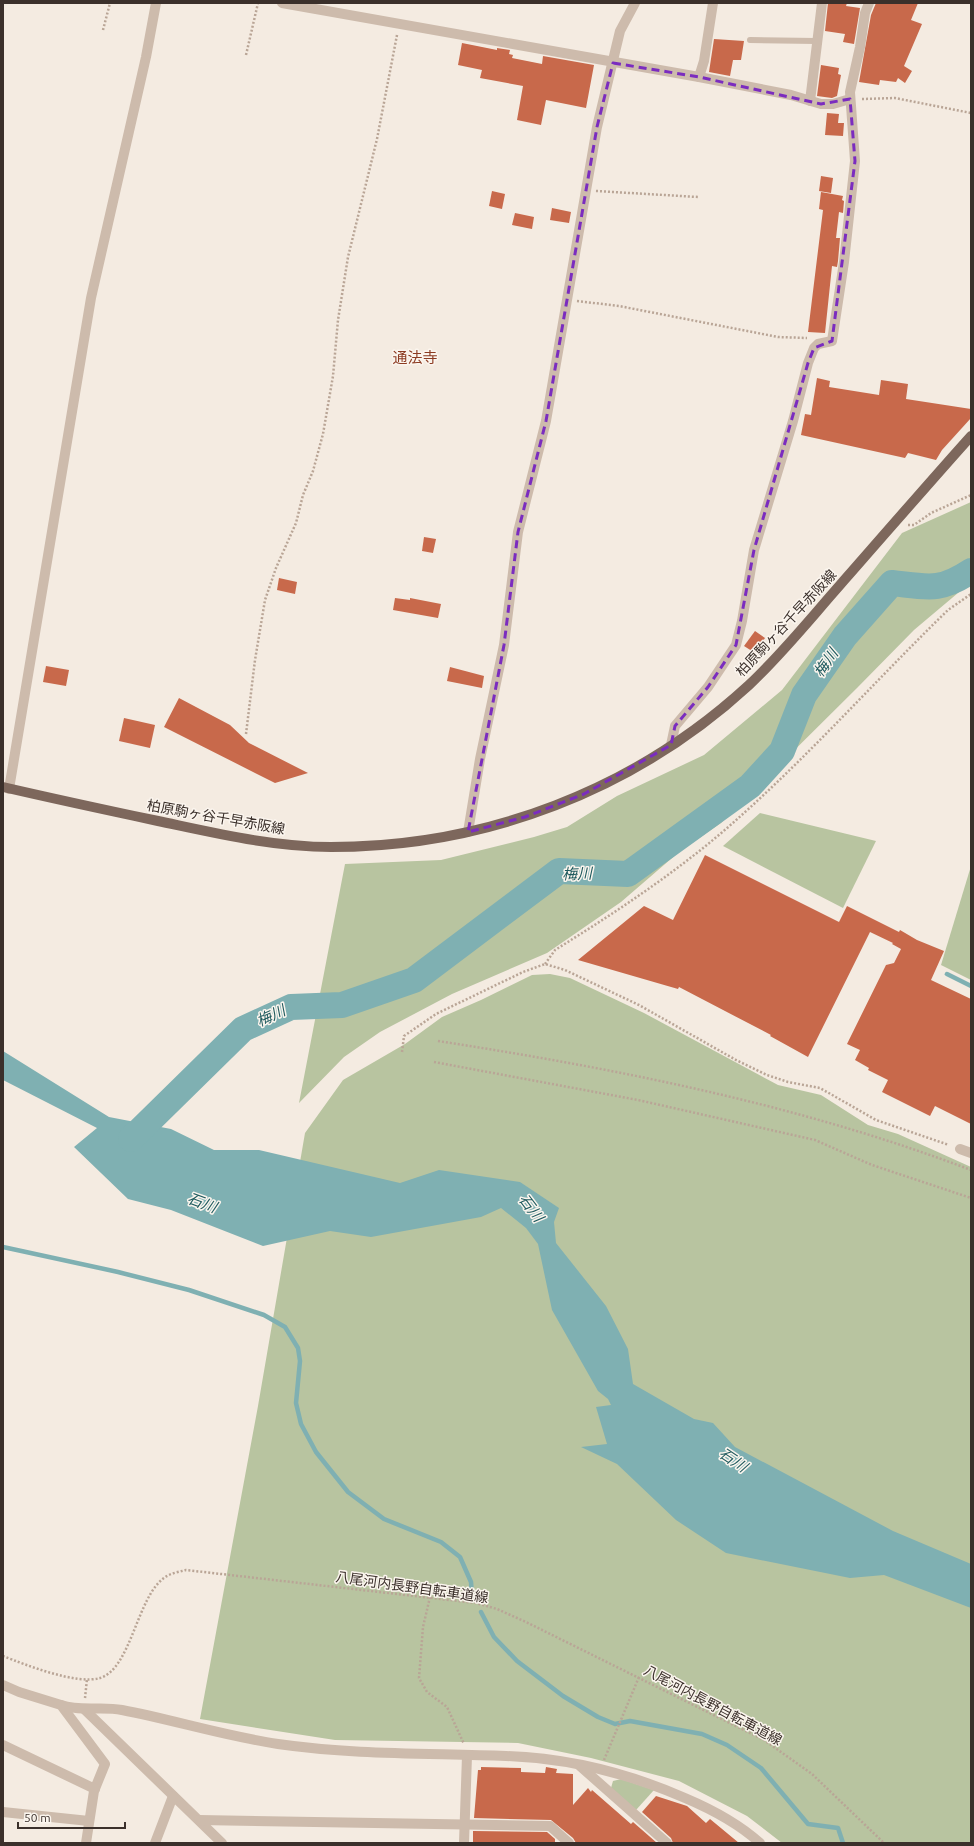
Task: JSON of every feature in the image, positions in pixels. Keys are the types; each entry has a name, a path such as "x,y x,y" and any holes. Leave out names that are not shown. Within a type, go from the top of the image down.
{"main road":[{"name":"柏原駒ヶ谷千早赤阪線","path":"6,788 199,830 253,840 330,847 385,844 468,832 525,817 584,794 621,776 706,721 769,665 971,436"}],"street":[{"path":"6,788 91,298 146,56 156,3"},
{"path":"282,3 613,63 699,77 810,101 832,104 850,99"},
{"path":"468,832 480,759 504,645 518,532 546,421 597,127 620,31 635,3"},
{"path":"699,77 704,61 713,3"},
{"path":"810,101 816,41 822,3"},
{"path":"671,745 675,726 708,687 736,644 742,621 754,550 793,421 808,363 814,348 822,344 832,342 844,262 855,161 850,99 865,13 869,3"},
{"path":"960,1149 971,1154"},
{"path":"3,1685 19,1692 72,1709 119,1710 277,1744 382,1754 507,1756 580,1766 644,1781 698,1804 724,1818 760,1843"},
{"path":"61,1705 105,1764 95,1789 86,1843"},
{"path":"84,1709 222,1843"},
{"path":"3,1745 95,1789"},
{"path":"464,1843 467,1756"},
{"path":"580,1766 667,1843"},
{"path":"155,1843 173,1796"},
{"path":"3,1812 89,1821"},
{"path":"199,1820 550,1826 569,1843"}],"lane":[{"path":"750,40 816,41"}],"path":[{"path":"103,30 110,3"},
{"path":"246,56 258,3"},
{"path":"246,734 255,660 265,600 276,568 296,523 303,494 313,471 323,434 333,376 338,320 348,257 377,139 399,24"},
{"path":"850,99 895,98 971,113"},
{"path":"586,190 618,194 698,197"},
{"path":"567,300 619,306 778,336 820,339 822,344"},
{"path":"894,523 914,525 931,513 971,495"},
{"path":"402,1052 404,1036 436,1014 523,972 545,964 555,950 650,889 743,814 796,765 948,610 971,594"},
{"path":"545,964 565,970 639,1005 736,1060 767,1075 788,1082 820,1088 876,1120 960,1149"},
{"path":"438,1041 523,1054 660,1081 791,1111 909,1146 971,1170"},
{"path":"434,1062 638,1100 815,1140 872,1165 971,1198"},
{"name":"八尾河内長野自転車道線","path":"3,1656 53,1674 86,1679 100,1678 108,1674 115,1667 124,1653 150,1594 164,1578 175,1572 186,1570 476,1602 497,1609 526,1622 764,1740 812,1774 884,1843"},
{"path":"430,1597 423,1627 419,1678 427,1692 447,1707 467,1756"},
{"path":"599,1770 639,1677"},
{"path":"84,1709 86,1679"}],"highlighted area":[{"path":"613,63 699,77 821,104 850,99 855,161 832,341 814,348 808,363 754,550 736,645 708,687 675,726 671,745 584,794 525,817 468,832 504,645 518,532 546,421 597,127"}],"green space":[{"path":"971,502 971,582 914,630 721,823 679,852 621,902 547,953 452,994 380,1032 344,1057 299,1103 345,864 441,860 534,837 567,827 617,796 704,755 782,690 902,533"},
{"path":"760,813 876,841 843,908 723,846"},
{"path":"971,866 971,980 941,965"},
{"path":"550,974 570,978 644,1013 778,1085 821,1095 868,1125 898,1134 971,1167 971,1843 782,1843 747,1816 679,1781 591,1758 518,1743 335,1740 200,1719 258,1406 305,1133 343,1080 405,1044 442,1017 532,975"},
{"path":"621,1779 654,1790 636,1810 611,1788 613,1781"}],"water":[{"name":"石川","path":"3,1051 109,1117 171,1129 214,1150 259,1150 400,1183 439,1170 520,1182 559,1208 554,1222 556,1243 606,1306 628,1349 633,1384 694,1419 713,1423 735,1447 893,1531 971,1564 971,1608 884,1575 850,1578 726,1553 676,1520 617,1464 581,1447 607,1444 596,1407 611,1405 608,1399 598,1391 552,1310 538,1244 526,1228 501,1208 481,1217 371,1237 330,1231 263,1246 171,1210 128,1199 74,1147 97,1128 3,1080"}],"building":[{"path":"828,3 847,3 846,6 860,8 854,44 843,42 845,34 825,31"},
{"path":"876,3 918,3 911,20 922,24 904,66 912,71 905,83 898,78 896,82 880,80 879,85 859,82 871,15"},
{"path":"714,39 744,41 741,60 733,60 730,76 709,72"},
{"path":"462,43 497,50 497,48 510,50 509,54 513,55 512,58 542,64 543,56 594,65 586,108 546,100 541,125 517,120 523,86 480,78 482,70 458,65"},
{"path":"821,65 839,68 838,74 841,75 837,96 832,98 817,96"},
{"path":"827,113 839,114 838,123 844,123 843,136 825,135"},
{"path":"821,176 833,178 831,193 819,191"},
{"path":"492,191 505,194 502,209 489,206"},
{"path":"821,192 843,196 842,200 844,201 843,213 839,212 836,238 840,238 838,261 837,267 832,266 825,333 808,332 823,210 819,209"},
{"path":"552,208 571,212 569,223 550,220"},
{"path":"515,213 534,217 532,229 512,225"},
{"path":"817,378 830,381 829,387 879,395 881,380 908,384 906,399 971,409 971,418 942,450 936,460 908,453 905,458 801,435 805,414 811,415"},
{"path":"424,537 436,539 433,553 422,551"},
{"path":"279,578 297,582 295,594 277,590"},
{"path":"395,598 410,600 410,598 441,604 438,618 393,610"},
{"path":"755,631 765,638 755,653 744,646"},
{"path":"46,666 69,670 66,686 43,682"},
{"path":"450,667 484,676 482,688 447,681"},
{"path":"179,698 230,725 249,743 308,773 275,783 164,727"},
{"path":"124,718 155,725 150,748 119,741"},
{"path":"705,855 839,922 847,906 899,932 900,930 917,940 944,951 931,980 971,999 971,1124 935,1106 930,1116 882,1092 888,1080 868,1070 869,1068 855,1060 860,1050 847,1044 886,965 894,963 901,949 892,944 893,943 870,932 808,1057 770,1036 771,1035 679,987 678,989 578,960 644,906 673,920"},
{"path":"481,1767 521,1768 521,1772 545,1773 546,1767 557,1769 556,1773 573,1774 573,1805 588,1788 631,1824 633,1822 657,1843 576,1843 573,1838 551,1820 474,1818 478,1770 481,1770"},
{"path":"656,1796 687,1806 706,1823 710,1819 739,1843 673,1843 671,1838 642,1812"},
{"path":"473,1831 547,1832 555,1839 555,1843 473,1843"}],"waterway":[{"name":"梅川","path":"131,1139 243,1029 291,1007 342,1005 414,980 559,871 628,874 750,786 782,751 804,695 845,636 892,583 915,586 941,585 960,578 971,571"},
{"path":"947,974 971,986"},
{"path":"3,1247 118,1272 189,1290 264,1315 285,1327 298,1348 300,1361 296,1403 301,1424 316,1452 348,1492 384,1519 441,1542 460,1557 471,1582 472,1596"},
{"path":"481,1612 494,1637 517,1661 563,1696 598,1717 615,1724 630,1721 702,1734 727,1745 761,1768 808,1824 838,1828 843,1843"}],"district":[{"name":"通法寺","path":"415,358"}]}
